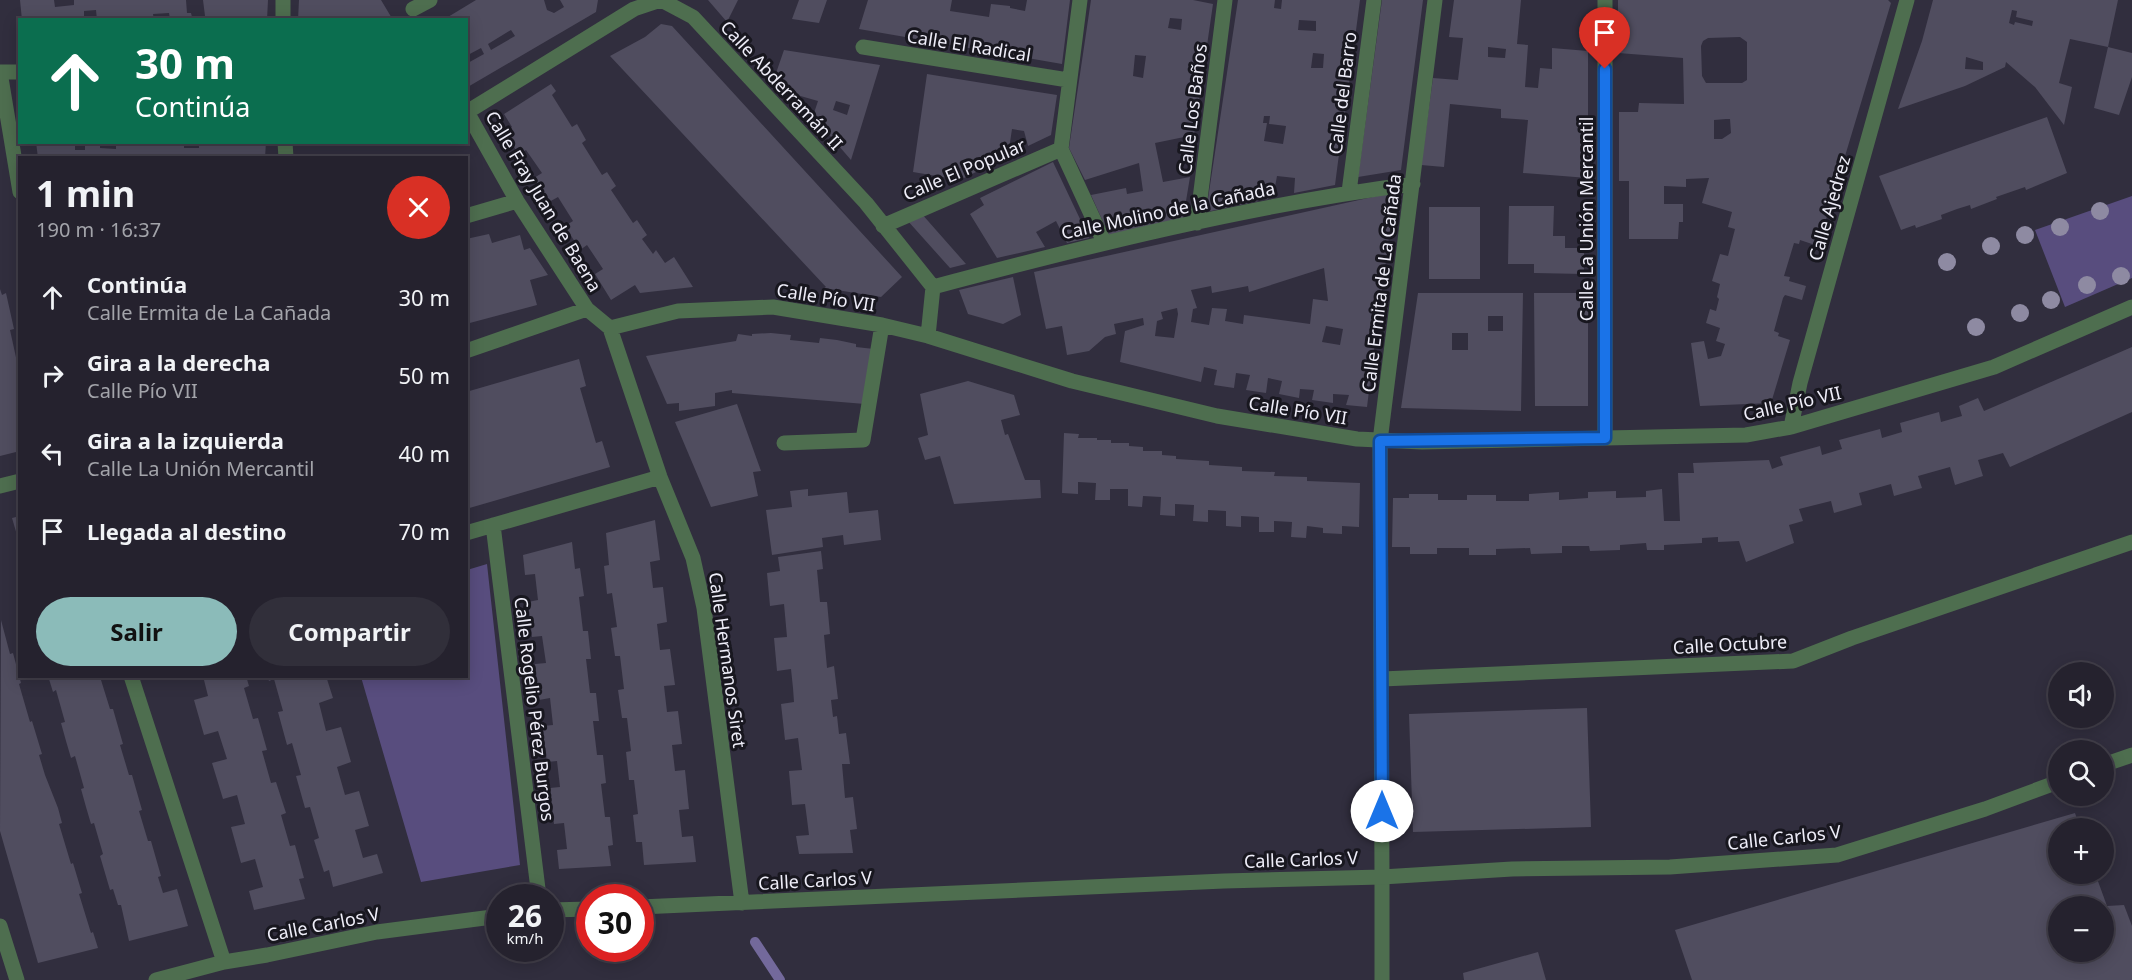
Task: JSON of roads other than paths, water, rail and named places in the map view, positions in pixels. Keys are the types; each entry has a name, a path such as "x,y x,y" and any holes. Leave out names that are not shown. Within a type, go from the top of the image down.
{"street":[{"path":"283,0 283,18"},
{"path":"410,9 430,0"},
{"name":"Calle Abderramán II","path":"468,111 628,5 662,0 693,17 866,203 933,287"},
{"path":"1080,0 1061,149 1104,242"},
{"name":"Calle Los Baños","path":"1197,223 1226,0"},
{"name":"Calle del Barro","path":"1348,192 1374,0"},
{"name":"Calle Ermita de La Cañada","path":"1382,980 1380,441 1435,0"},
{"name":"Calle La Unión Mercantil","path":"1605,0 1605,438"},
{"name":"Calle Ajedrez","path":"1791,427 1803,372 1907,0"},
{"name":"Calle El Radical","path":"863,47 1068,80"},
{"path":"18,72 0,72 18,180"},
{"name":"Calle Fray Juan de Baena","path":"468,114 517,201 587,309"},
{"name":"Calle El Popular","path":"883,226 1061,149"},
{"name":"Calle Molino de la Cañada","path":"933,287 1104,242 1348,192 1413,183"},
{"path":"468,215 517,201"},
{"path":"928,336 933,287"},
{"name":"Calle Pío VII","path":"610,328 678,310 773,307 882,325 928,336 1072,381 1217,416 1380,441 1746,435 1791,427 1995,367 2132,308"},
{"path":"468,350 587,309 610,328"},
{"path":"784,443 863,440 882,325"},
{"name":"Calle Hermanos Siret","path":"610,328 660,477 693,558 704,608 742,903"},
{"path":"468,532 660,477"},
{"path":"0,486 18,482"},
{"name":"Calle Rogelio Pérez Burgos","path":"493,525 537,884"},
{"name":"Calle Octubre","path":"1382,679 1793,661 1852,638 2132,542"},
{"path":"132,678 224,962"},
{"path":"2114,761 2132,755"},
{"name":"Calle Carlos V","path":"654,906 1212,882 1382,877 1512,869 1670,867 1837,855 1985,809 2048,786"},
{"name":"Calle Carlos V","path":"156,980 224,962 377,932 486,918"},
{"path":"0,926 17,980"}],"waterway":[{"path":"755,942 780,980"}]}
